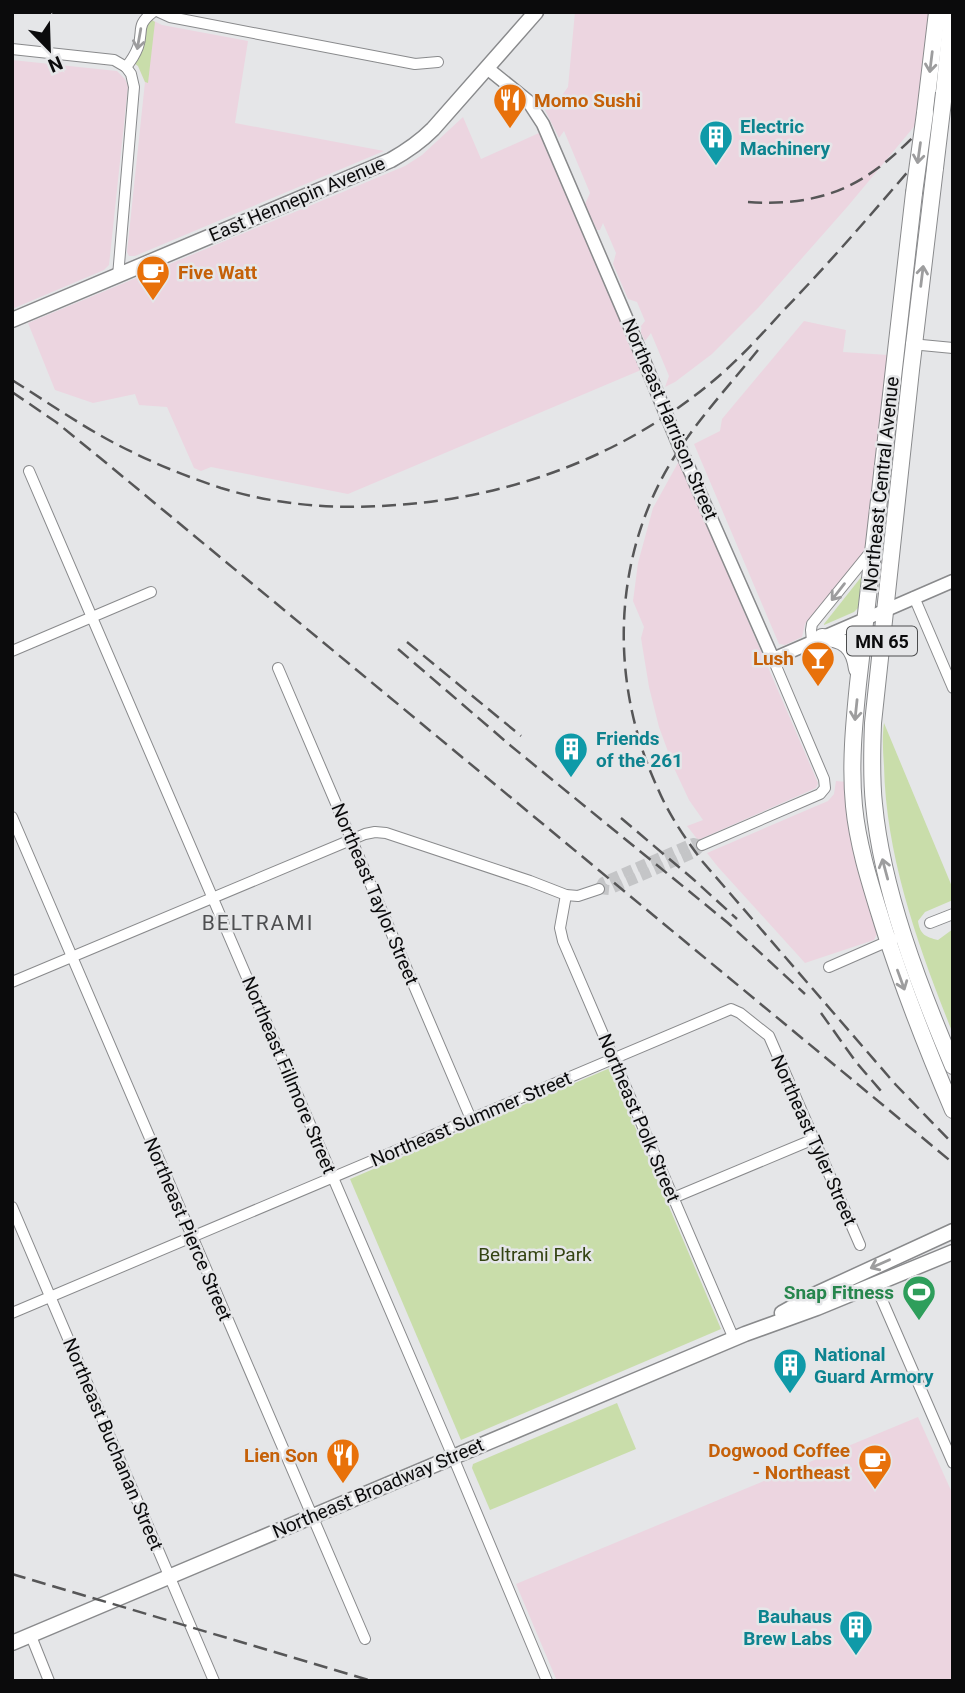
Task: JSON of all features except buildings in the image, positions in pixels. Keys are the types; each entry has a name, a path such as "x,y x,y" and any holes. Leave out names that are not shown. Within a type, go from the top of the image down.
{"main road":[{"name":"East Hennepin Avenue","path":"12,320 391,160 412,148 424,138 536,12"},
{"name":"Northeast Central Avenue","path":"937,12 896,342 852,743 854,807 865,868 916,1021 953,1110"},
{"name":"Northeast Central Avenue","path":"952,12 873,723 872,780 883,861 903,935 953,1066"},
{"path":"817,639 834,638 851,649 855,656 858,684"},
{"name":"Northeast Broadway Street","path":"739,1337 816,1293 948,1233"},
{"name":"Northeast Broadway Street","path":"22,1639 739,1337 952,1253"}],"street":[{"path":"126,67 137,50 141,25 153,12"},
{"path":"159,12 415,64 438,62"},
{"path":"12,49 114,60 126,67 131,74 134,87 118,276"},
{"name":"Northeast Harrison Street","path":"487,68 528,101 543,124 824,779 825,788 820,794 702,845"},
{"path":"896,342 953,348"},
{"name":"Northeast Fillmore Street","path":"29,471 547,1681"},
{"path":"817,639 810,630 812,624 874,547"},
{"path":"773,659 953,581"},
{"path":"12,651 151,592"},
{"path":"914,597 953,688"},
{"name":"Northeast Taylor Street","path":"278,668 471,1119"},
{"name":"Northeast Pierce Street","path":"12,817 365,1639"},
{"path":"12,982 365,834 386,833 566,895 578,896 599,889"},
{"name":"Northeast Polk Street","path":"566,895 560,928 562,941 673,1198 739,1337"},
{"path":"930,923 953,914"},
{"path":"829,967 903,935"},
{"name":"Northeast Summer Street","path":"12,1313 731,1009 769,1036"},
{"name":"Northeast Tyler Street","path":"769,1036 860,1245"},
{"path":"673,1198 814,1139"},
{"name":"Northeast Buchanan Street","path":"12,1207 214,1681"},
{"path":"875,1284 953,1463"},
{"path":"22,1639 49,1681"}],"shaded area":[{"path":"575,12 930,12 917,123 758,308 712,354 665,387 669,376 651,333 645,341 641,333 641,326 645,321 637,302 628,299 613,264 616,253 603,223 600,230 597,230 585,204 590,193 564,131 559,138 544,108 560,98 568,87"},
{"path":"152,20 162,25 248,41 235,123 384,151 135,256 129,256 127,252 145,82 134,63"},
{"path":"12,60 117,71 128,86 109,265 104,270 12,309"},
{"path":"463,117 481,159 539,133 641,370 348,494 211,467 201,471 194,468 167,407 139,405 135,394 93,403 55,390 28,323 405,166 422,155"},
{"path":"804,321 846,330 843,352 888,355 872,542 805,624 802,637 785,645 779,644 694,444 720,431 722,419"},
{"path":"679,461 818,783 816,788 698,840 687,826 703,820 689,800 659,727 641,638 644,627 633,601 638,563 653,508"},
{"path":"836,781 847,782 878,932 874,940 805,963 707,853 828,801 834,794"},
{"path":"918,1417 953,1495 953,1681 557,1681 516,1584"}],"green space":[{"path":"147,21 155,22 148,83 134,63"},
{"path":"862,576 858,608 824,625 824,624"},
{"path":"884,723 953,889 953,900 925,912 918,921 924,935 938,940 953,929 953,1034 906,903 898,869 886,801"},
{"name":"Beltrami Park","path":"610,1068 721,1329 461,1440 350,1179"},
{"path":"617,1403 636,1449 490,1510 472,1468 473,1464"}],"tunnel":[{"path":"599,889 603,882 693,843 702,845"},
{"path":"599,889 609,890 694,853 702,845"}],"railway":[{"path":"748,202 783,202 814,198 865,177 908,142 953,95"},
{"path":"12,380 86,427 132,452 221,488 268,499 338,507 409,504 451,499 534,479 613,447 685,403 719,376 752,345 826,265 953,119"},
{"path":"758,350 681,447 660,482 644,519 626,596 626,675 632,714 643,752 662,799 702,861 896,1085 953,1144"},
{"path":"12,392 56,422 99,457 953,1163"},
{"path":"407,642 521,736"},
{"path":"398,649 511,746 728,923 805,994"},
{"path":"621,818 737,919"},
{"path":"821,1013 856,1062 881,1091"},
{"path":"12,1574 372,1681"}],"place":[{"name":"Momo Sushi","path":"510,130"},
{"name":"Electric Machinery","path":"716,167"},
{"name":"Five Watt","path":"153,302"},
{"name":"Lush","path":"818,688"},
{"name":"Friends of the 261","path":"571,779"},
{"name":"Snap Fitness","path":"919,1322"},
{"name":"National Guard Armory","path":"790,1395"},
{"name":"Lien Son","path":"343,1485"},
{"name":"Dogwood Coffee - Northeast","path":"875,1491"},
{"name":"Bauhaus Brew Labs","path":"856,1657"}],"district":[{"name":"BELTRAMI","path":"258,923"}]}
